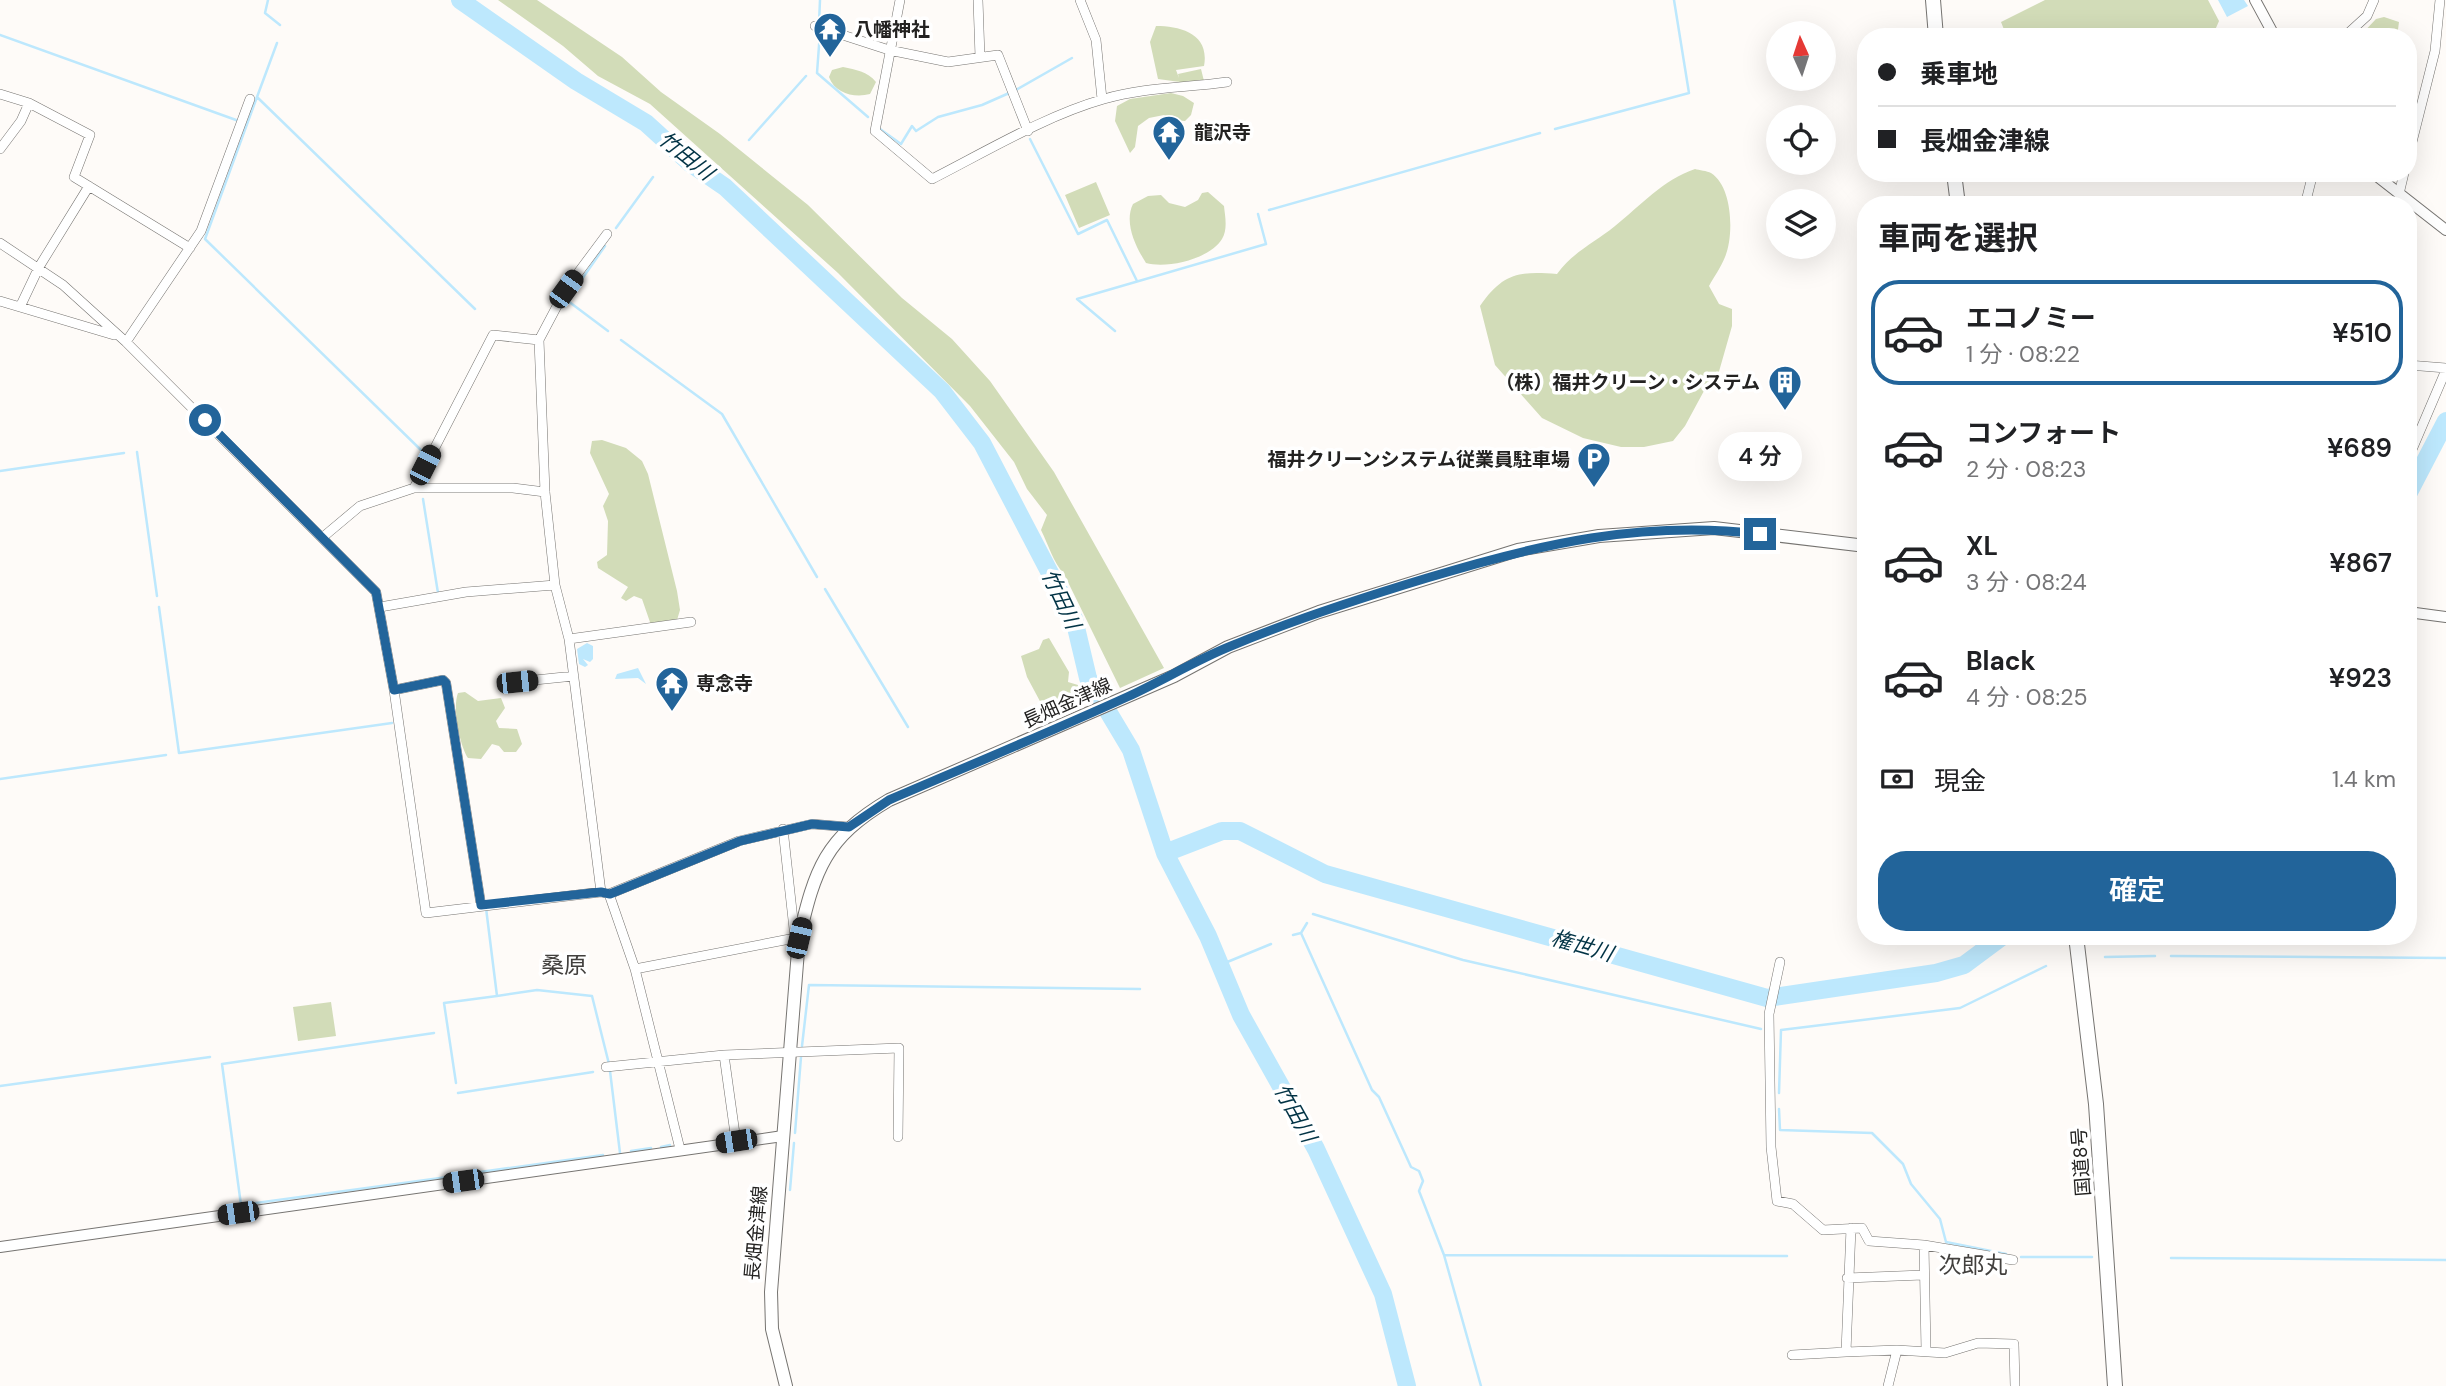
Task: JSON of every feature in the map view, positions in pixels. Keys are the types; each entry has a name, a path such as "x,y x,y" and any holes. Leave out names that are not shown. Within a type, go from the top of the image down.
{"highway":[{"path":"1933,0 1935,28"},
{"name":"国道8号","path":"2078,945 2096,1104 2115,1386"}],"main road":[{"name":"長畑金津線","path":"786,1386 772,1329 771,1292 792,1051 797,938 812,882 822,862 849,827 889,800 1050,732 1174,676 1228,647 1319,612 1518,550 1648,530 1714,528 1857,545"}],"street":[{"path":"900,0 888,50 875,131 932,178 1028,131 1102,99 1151,88 1174,89 1227,82"},
{"path":"978,0 980,57"},
{"path":"1080,0 1096,40 1102,99"},
{"path":"2255,0 2271,28"},
{"path":"2353,28 2367,16 2374,0"},
{"path":"2417,122 2435,51 2440,0"},
{"path":"815,26 888,50 947,62 998,55 1028,131"},
{"path":"0,94 29,103 90,135 74,177 190,248"},
{"path":"126,342 201,231 250,99"},
{"path":"0,149 22,121 29,103"},
{"path":"2384,182 2402,196"},
{"path":"2399,194 2402,182"},
{"path":"20,307 39,267 89,186"},
{"path":"2417,208 2446,230"},
{"path":"607,234 566,289 539,340 545,492 555,585 569,639 605,893 635,968 680,1149"},
{"path":"0,243 63,285 126,342 376,592 394,690 426,913 605,893 740,841 783,829 812,824 849,827"},
{"path":"0,300 116,335"},
{"path":"414,488 493,335 539,340"},
{"path":"2417,366 2446,369 2417,438"},
{"path":"323,537 360,506 414,488 513,488 545,492"},
{"path":"380,607 466,592 555,585"},
{"path":"2417,613 2446,617"},
{"path":"569,639 691,622"},
{"path":"505,683 574,676"},
{"path":"394,690 443,680 446,683 481,905"},
{"path":"635,968 797,938 783,829"},
{"path":"1780,962 1769,1014 1771,1147 1777,1201 1793,1204 1823,1230 1862,1228 1869,1241 1924,1245 2013,1260"},
{"path":"606,1067 723,1055 899,1048 898,1137"},
{"path":"723,1055 736,1141"},
{"path":"0,1247 783,1136"},
{"path":"1846,1352 1851,1228"},
{"path":"1924,1245 1926,1350"},
{"path":"1847,1278 1923,1275"},
{"path":"1792,1355 1897,1350 1945,1353 1978,1343 2014,1344 2015,1386"},
{"path":"1888,1386 1897,1350"}],"green space":[{"path":"498,0 537,0 622,57 661,92 720,134 808,205 902,298 952,339 990,381 1054,472 1164,668 1120,688 1041,530 1047,515 1027,489 1014,462 970,406 838,273 650,104 598,76 563,46"},
{"path":"2045,0 2208,0 2219,21 2216,28 2003,28 2001,22"},
{"path":"2384,17 2399,22 2398,28 2368,28 2376,19"},
{"path":"1156,26 1184,30 1198,39 1205,55 1204,66 1176,70 1179,78 1178,74 1201,69 1204,81 1181,86 1180,82 1158,79 1150,42"},
{"path":"843,67 873,78 876,82 870,94 852,95 841,91 832,83 829,77 832,70"},
{"path":"1171,93 1194,103 1191,115 1185,121 1172,120 1164,115 1149,118 1138,126 1135,147 1130,153 1115,121 1117,106 1130,99"},
{"path":"1695,169 1711,173 1718,180 1724,189 1730,212 1728,248 1709,286 1719,304 1732,309 1732,326 1718,375 1705,389 1685,426 1673,441 1644,447 1621,447 1583,438 1542,418 1495,365 1480,306 1496,287 1513,277 1532,273 1557,274 1577,254 1662,186"},
{"path":"1096,182 1110,215 1079,228 1065,195"},
{"path":"1208,192 1224,206 1225,231 1216,246 1187,261 1165,265 1146,263 1130,226 1133,204 1148,196 1161,195 1169,203 1185,207 1198,200 1202,193"},
{"path":"602,440 626,448 642,461 648,474 677,591 680,610 677,620 651,625 642,599 634,596 626,601 621,598 628,587 598,568 597,562 607,555 608,521 603,506 609,494 590,453 592,441"},
{"path":"1049,638 1069,672 1068,682 1078,685 1084,705 1050,720 1027,677 1021,656 1039,649 1043,640"},
{"path":"465,692 478,701 501,698 505,708 496,721 499,728 517,729 522,744 516,752 504,752 499,746 492,744 481,759 468,758 456,717 458,693"},
{"path":"331,1002 336,1036 298,1041 293,1007"}],"water":[{"path":"2218,0 2244,0 2248,6 2227,17"},
{"path":"587,643 593,646 593,659 590,662 583,659 588,665 585,667 579,664 577,649"},
{"path":"638,668 646,684 638,678 615,679 617,674"}],"waterway":[{"path":"268,0 265,13 280,25"},
{"name":"竹田川","path":"460,0 576,81 646,123 690,163 725,187 942,391 982,443 1074,619 1088,678 1131,750 1165,853 1208,936 1241,1015 1316,1149 1383,1294 1407,1386"},
{"path":"819,23 820,0"},
{"path":"1555,129 1689,93 1674,0"},
{"path":"820,32 817,73 868,117"},
{"path":"0,35 236,120"},
{"path":"277,43 257,97 475,309"},
{"path":"880,129 901,144 912,126 916,131 938,117 982,105 1016,90 1072,58"},
{"path":"749,140 806,76"},
{"path":"257,97 205,239 424,453"},
{"path":"1269,210 1540,133"},
{"path":"1030,139 1078,234 1107,220 1137,281"},
{"path":"616,228 653,177"},
{"path":"1115,331 1077,299 1266,244 1258,214"},
{"path":"575,289 605,246"},
{"path":"568,301 608,331"},
{"path":"621,340 722,414 817,577"},
{"name":"権世川","path":"2417,477 2446,421"},
{"path":"137,452 157,596"},
{"path":"0,471 124,453"},
{"path":"423,499 438,593"},
{"path":"825,589 908,727"},
{"path":"159,607 179,753 392,723"},
{"path":"0,779 166,755"},
{"name":"権世川","path":"1165,853 1222,831 1240,831 1325,874 1767,998 1936,973 1964,965 1991,945"},
{"path":"486,908 497,996 537,990 592,996 609,1064"},
{"path":"1313,914 1463,960 1761,1029"},
{"path":"1307,923 1301,933 1372,1090 1379,1097 1411,1167 1419,1171 1423,1181 1419,1191 1444,1255 1787,1256"},
{"path":"1293,935 1301,933"},
{"path":"1220,965 1271,944"},
{"path":"2105,957 2155,956"},
{"path":"2171,956 2446,958"},
{"path":"1779,1093 1781,1030 1960,1008 2046,966"},
{"path":"802,1046 809,985 1140,989"},
{"path":"456,1083 444,1003 497,996"},
{"path":"434,1033 222,1064 241,1205 455,1176"},
{"path":"0,1086 210,1057"},
{"path":"795,1133 801,1057"},
{"path":"610,1071 620,1153"},
{"path":"458,1093 593,1072"},
{"path":"1779,1109 1780,1130 1872,1133 1903,1164 1911,1184 1940,1219 1946,1242 2006,1254"},
{"path":"790,1190 794,1143"},
{"path":"661,1147 670,1145"},
{"path":"631,1151 651,1148"},
{"path":"473,1173 603,1155"},
{"path":"1444,1255 1481,1386"},
{"path":"2021,1257 2092,1257"},
{"path":"2171,1258 2446,1260"}],"place":[{"name":"八幡神社","path":"830,59"},
{"name":"龍沢寺","path":"1169,162"},
{"name":"（株）福井クリーン・システム","path":"1785,412"},
{"name":"福井クリーンシステム従業員駐車場","path":"1594,489"},
{"name":"専念寺","path":"672,713"}],"district":[{"name":"桑原","path":"564,965"},
{"name":"次郎丸","path":"1973,1265"}],"route":[{"path":"205,420 376,592 394,690 443,680 446,683 461,763 481,905 601,892 610,894 740,841 812,824 849,827 861,816 889,800 1050,732 1174,676 1228,647 1319,612 1518,550 1648,530 1714,528 1760,534"}]}
